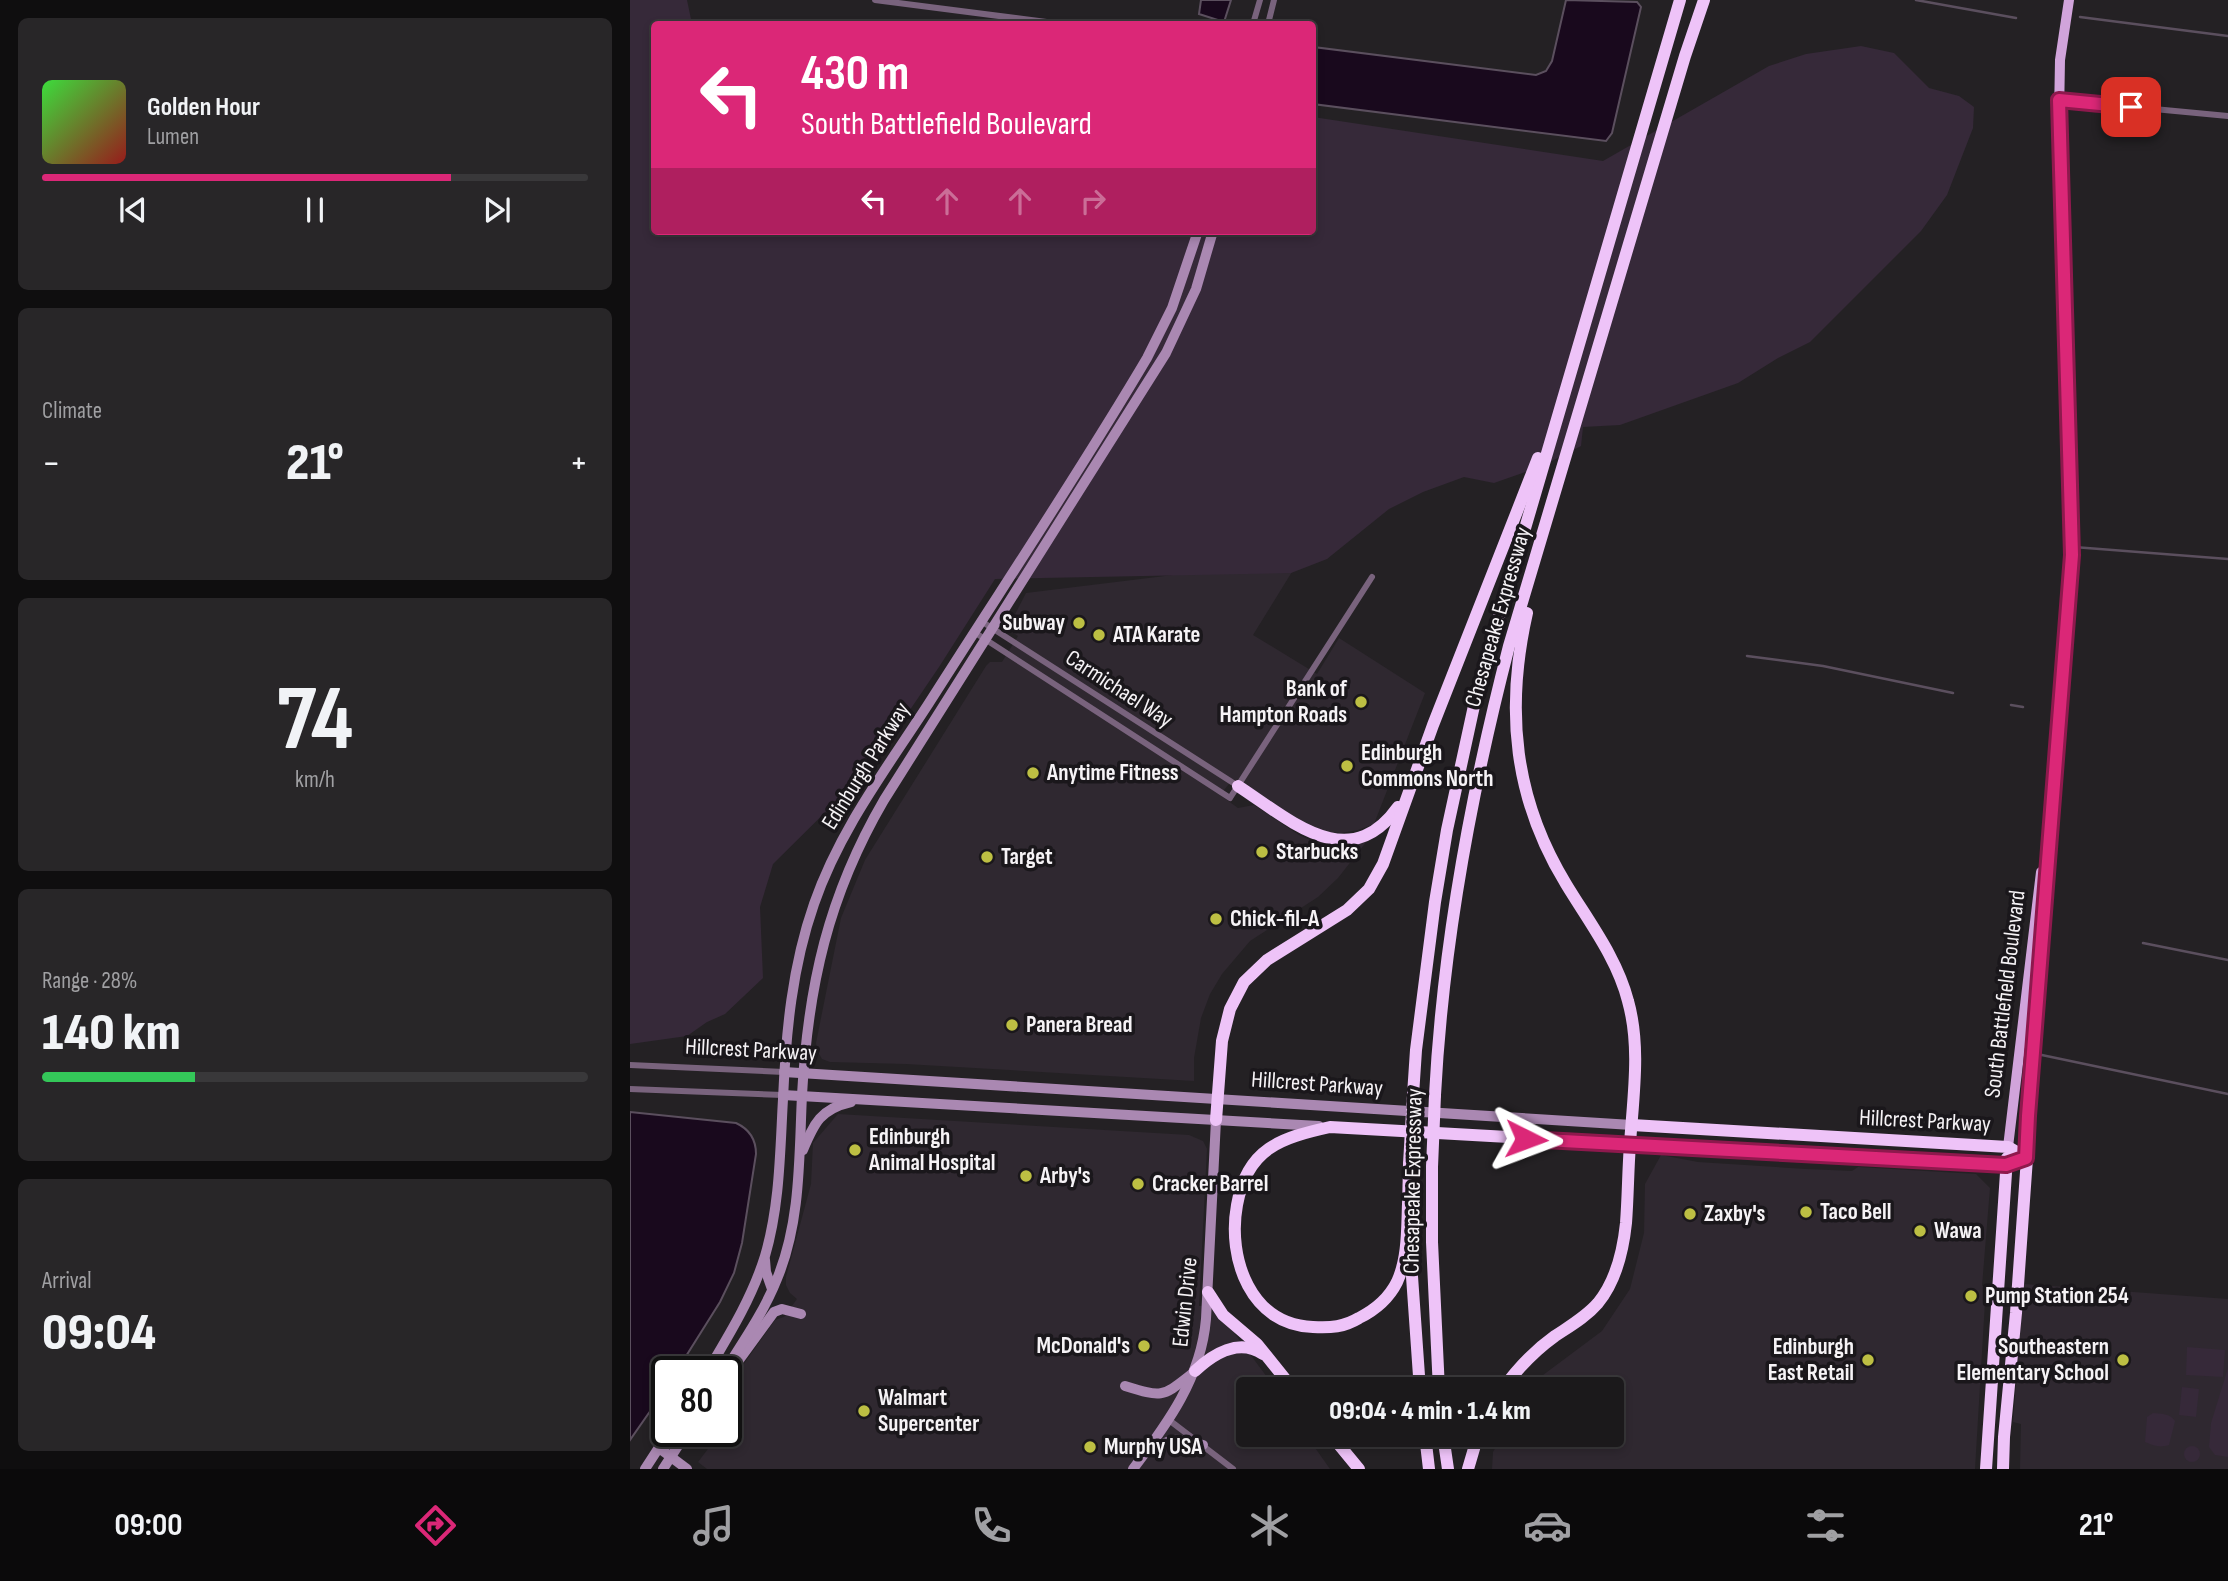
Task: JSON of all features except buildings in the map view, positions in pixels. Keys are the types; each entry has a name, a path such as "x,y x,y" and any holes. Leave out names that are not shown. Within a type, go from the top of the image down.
{"highway":[{"name":"Chesapeake Expressway","path":"1419,1377 1408,1204 1413,1095 1435,902 1462,752 1487,657 1681,0"},
{"name":"Chesapeake Expressway","path":"1438,1377 1432,1241 1435,1095 1451,921 1476,783 1509,646 1704,0"},
{"path":"1216,1120 1222,1041 1230,1009 1241,988 1267,960 1347,910 1369,889 1383,864 1569,379"},
{"path":"1513,1377 1531,1356 1594,1307 1611,1282 1624,1244 1636,1051 1628,1001 1614,964 1556,867 1537,829 1525,791 1516,738 1516,672 1557,487"},
{"path":"1238,786 1307,831 1330,839 1354,840 1373,834 1389,820 1409,792"},
{"name":"Hillcrest Parkway","path":"1632,1125 2007,1147 2026,1158"},
{"path":"1331,1127 1283,1140 1255,1161 1244,1179 1235,1215 1233,1240 1243,1278 1257,1300 1278,1317 1300,1326 1332,1328 1349,1324 1366,1315 1378,1307 1397,1282 1407,1247 1408,1204"},
{"name":"Hillcrest Parkway","path":"1331,1127 2006,1165 2026,1158"},
{"name":"South Battlefield Boulevard","path":"1986,1469 2007,1147"},
{"name":"South Battlefield Boulevard","path":"2003,1469 2026,1158"},
{"path":"1208,1292 1223,1315 1257,1344 1284,1377"},
{"path":"1194,1372 1209,1358 1226,1350 1250,1348 1268,1357"},
{"path":"1341,1447 1359,1469"},
{"path":"1426,1447 1429,1469"},
{"path":"1445,1447 1448,1469"},
{"path":"1468,1469 1474,1447"}],"main road":[{"name":"South Battlefield Boulevard","path":"2026,1158 2054,775 2069,616 2072,547 2059,100 2060,60 2069,0"},
{"name":"Edinburgh Parkway","path":"716,1356 740,1315 765,1256 777,1195 790,1007 812,910 831,863 860,806 974,632 1154,346 1178,295 1197,235"},
{"name":"Edinburgh Parkway","path":"736,1356 777,1279 785,1252 795,1207 813,987 826,931 841,891 877,813 1166,353 1193,295 1212,235"},
{"name":"South Battlefield Boulevard","path":"2007,1147 2054,775"},
{"name":"Hillcrest Parkway","path":"784,1072 1632,1125"},
{"name":"Hillcrest Parkway","path":"783,1095 1331,1127"},
{"path":"800,1157 821,1116 839,1105 877,1100"},
{"name":"Edwin Drive","path":"1133,1469 1182,1399 1194,1372 1205,1333 1216,1120"},
{"path":"765,1256 766,1272 772,1289"},
{"path":"739,1356 774,1312 782,1309 801,1314"},
{"path":"1125,1386 1160,1395 1169,1392 1194,1372"},
{"path":"1142,1456 1175,1438 1203,1445"},
{"path":"663,1469 677,1447"},
{"path":"645,1469 659,1448 687,1469"}],"street":[{"path":"875,0 908,2 1041,21"},
{"path":"1254,21 1259,0"},
{"path":"1269,21 1274,0"},
{"path":"2059,100 2228,116"},
{"path":"1238,786 1372,577"},
{"name":"Carmichael Way","path":"974,632 1230,798 1238,786 981,621"},
{"name":"Hillcrest Parkway","path":"630,1065 784,1072"},
{"name":"Hillcrest Parkway","path":"630,1089 783,1095"},
{"path":"1169,1420 1233,1469"}],"shaded area":[{"path":"630,0 687,0 691,21 651,21 651,235 1316,235 1316,117 1603,161 1769,66 1806,54 1861,46 1894,53 1929,88 1959,96 1974,107 1973,128 1947,195 1921,231 1810,342 1738,383 1620,425 1583,427 1581,446 1542,466 1494,483 1464,477 1423,492 1389,509 1327,559 1291,573 995,579 872,766 773,864 760,907 763,978 725,1014 687,1036 630,1044"},
{"path":"1201,0 1231,0 1224,21 1199,14"},
{"path":"1566,0 1637,2 1641,7 1612,133 1606,141 1316,104 1316,47 1536,75 1546,71 1552,61"},
{"path":"1255,565 1295,567 1253,635 1317,674 1339,638 1425,693 1374,824 1341,833 1306,825 1233,779 1220,795 1238,808 1254,805 1299,835 1319,844 1344,846 1367,841 1338,878 1318,897 1250,941 1222,974 1210,994 1201,1018 1194,1058 1194,1081 830,1062 822,1059 816,1043 841,918 865,860 986,666 990,662 1002,662 1018,636 1009,626 1026,593"},
{"path":"630,1112 736,1123 751,1135 756,1154 742,1243 734,1273 720,1302 686,1356 651,1356 651,1410 630,1440"},
{"path":"838,1114 1189,1135 1203,1141 1207,1149 1199,1306 1219,1306 1232,1330 1267,1377 1236,1377 1236,1447 1314,1447 1330,1469 707,1469 698,1462 709,1447 742,1447 742,1366 775,1320 784,1317 797,1299 786,1285 786,1277 811,1184 813,1143"},
{"path":"1661,1155 1698,1162 1806,1169 1852,1171 1858,1167 1976,1174 1990,1188 1982,1286 1986,1285 1975,1469 1492,1469 1496,1447 1624,1447 1624,1377 1540,1377 1602,1331 1630,1289 1644,1233 1645,1184"},
{"name":"Southeastern Elementary School","path":"2024,1284 2228,1299 2228,1469 2020,1469 2021,1424 2013,1422"},
{"path":"2187,1347 2225,1350 2223,1377 2186,1375"},
{"path":"2228,1368 2228,1457 2215,1455 2209,1447 2211,1423"},
{"path":"2182,1387 2199,1389 2196,1417 2179,1415"},
{"path":"2153,1413 2168,1415 2175,1421 2169,1445 2157,1446 2145,1442 2147,1417"},
{"path":"2192,1446 2200,1454 2192,1462 2184,1454"}],"waterway":[{"path":"1916,0 2016,18"},
{"path":"2080,17 2228,36"},
{"path":"2074,547 2228,559"},
{"path":"1747,656 1823,666 1953,693"},
{"path":"2011,705 2023,707"},
{"path":"2143,943 2228,960"},
{"path":"2037,1054 2228,1094"}],"place":[{"name":"Subway","path":"1079,623"},
{"name":"ATA Karate","path":"1099,635"},
{"name":"Bank of Hampton Roads","path":"1361,702"},
{"name":"Edinburgh Commons North","path":"1347,766"},
{"name":"Anytime Fitness","path":"1033,773"},
{"name":"Starbucks","path":"1262,852"},
{"name":"Target","path":"987,857"},
{"name":"Chick-fil-A","path":"1216,919"},
{"name":"Panera Bread","path":"1012,1025"},
{"name":"Edinburgh Animal Hospital","path":"855,1150"},
{"name":"Arby's","path":"1026,1176"},
{"name":"Cracker Barrel","path":"1138,1184"},
{"name":"Taco Bell","path":"1806,1212"},
{"name":"Zaxby's","path":"1690,1214"},
{"name":"Wawa","path":"1920,1231"},
{"name":"Pump Station 254","path":"1971,1296"},
{"name":"McDonald's","path":"1144,1346"},
{"name":"Edinburgh East Retail","path":"1868,1360"},
{"name":"Southeastern Elementary School","path":"2123,1360"},
{"name":"Walmart Supercenter","path":"864,1411"},
{"name":"Murphy USA","path":"1090,1447"}],"route":[{"path":"1526,1139 2006,1165 2026,1158 2072,555 2059,100 2131,107"}]}
